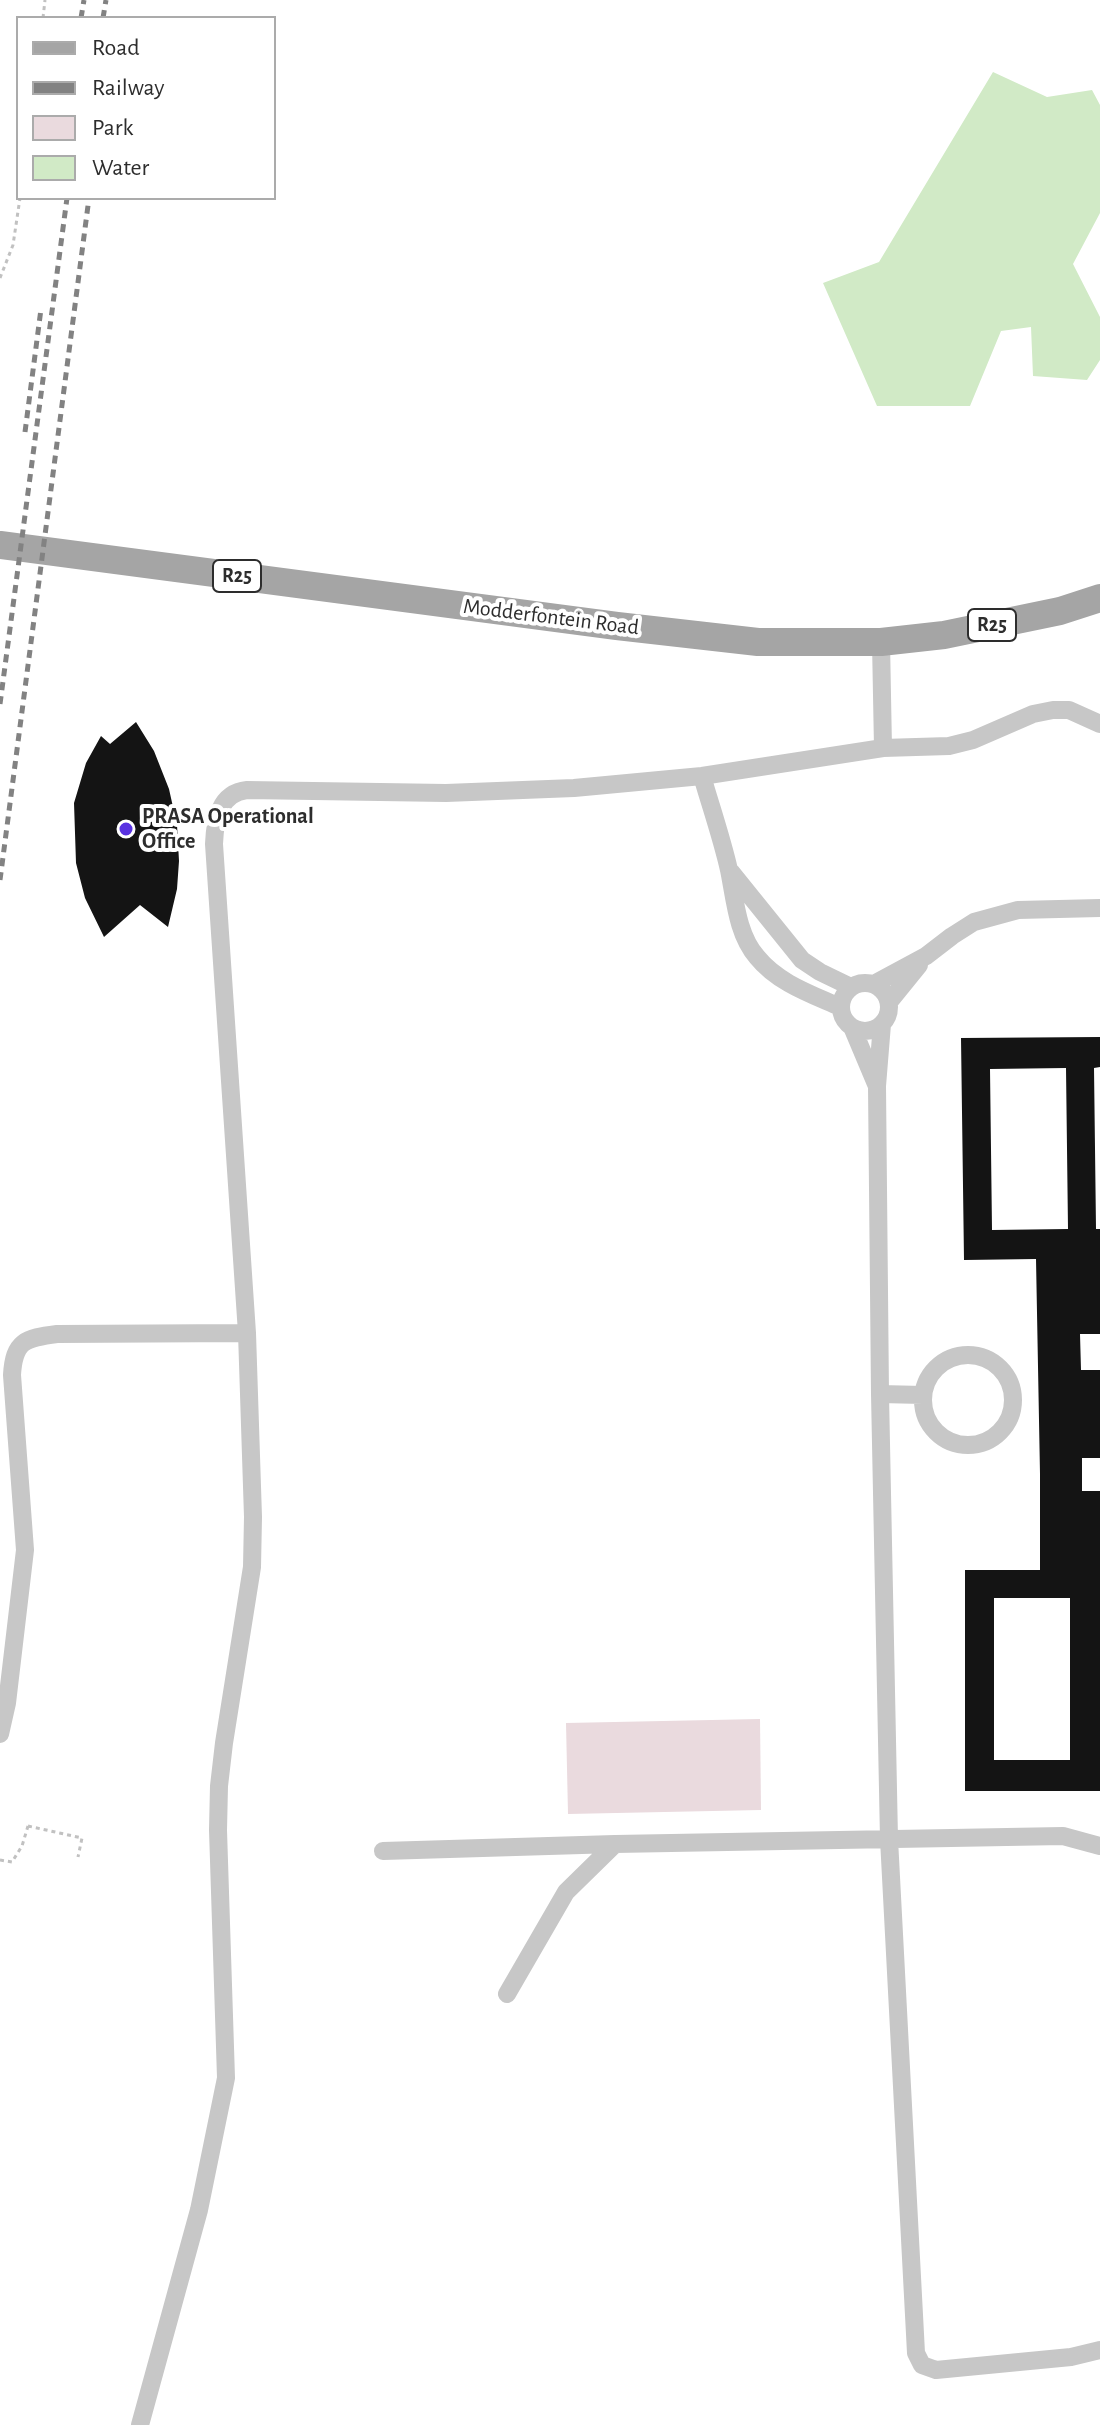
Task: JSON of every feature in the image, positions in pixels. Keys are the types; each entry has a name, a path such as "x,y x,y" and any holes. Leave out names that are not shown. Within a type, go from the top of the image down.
{"main road":[{"name":"Modderfontein Road","path":"0,545 758,642 881,642 944,635 1060,611 1100,598"}],"street":[{"path":"881,642 883,748"},
{"path":"140,2425 199,2210 226,2078 219,1786 252,1567 253,1517 247,1333 214,844 217,817 224,802 238,791 247,790 446,793 574,788 702,776 883,748 961,744 1033,714 1053,710 1069,710 1100,724"},
{"path":"702,776 744,936 759,959 782,980 840,1007"},
{"path":"729,870 802,960 851,987"},
{"path":"874,984 926,956 974,922 1018,910 1100,908"},
{"path":"759,959 783,939"},
{"path":"889,1002 926,956"},
{"path":"852,1027 868,1031 887,1018 889,1002 886,994 874,984 851,987 841,999 840,1007 877,1086"},
{"path":"882,1024 877,1086 889,1839 916,2353 922,2365 936,2370 1071,2357 1100,2350"},
{"path":"0,1734 9,1689 25,1550 12,1375 17,1350 24,1341 57,1334 247,1333"},
{"path":"965,1355 994,1363 1012,1389 1013,1404 1009,1419 988,1440 957,1444 931,1426 923,1395 927,1380 936,1368 949,1359 965,1355"},
{"path":"880,1394 923,1395"},
{"path":"383,1851 1063,1836 1100,1846"},
{"path":"507,1994 566,1892 615,1844"}],"path":[{"path":"0,278 13,245 20,200"},
{"path":"0,1860 12,1862 22,1846 28,1826 82,1838 78,1857"}],"green space":[{"path":"760,1719 761,1810 568,1814 566,1723"}],"water":[{"path":"993,72 1047,97 1092,90 1100,105 1100,213 1073,264 1100,317 1100,360 1087,380 1033,376 1031,327 1001,331 970,406 877,406 823,283 879,262"}],"building":[{"name":"PRASA Operational Office","path":"136,722 154,751 169,789 177,825 177,889 168,927 140,905 104,937 85,898 76,863 74,803 86,763 101,736 110,744"},
{"path":"1100,1037 1100,1067 1094,1068 1100,1334 1080,1334 1081,1370 1100,1370 1100,1458 1082,1458 1082,1491 1100,1491 1100,1791 965,1791 965,1570 1040,1570 1040,1474 1036,1259 964,1260 961,1038","holes":["1066,1068 1068,1229 992,1230 990,1069","994,1598 1070,1598 1070,1760 994,1760"]}],"railway":[{"path":"81,16 84,0"},
{"path":"103,16 106,0"},
{"path":"0,704 67,200"},
{"path":"0,880 89,200"},
{"path":"25,432 41,309"}],"place":[{"name":"PRASA Operational Office","path":"126,829"}]}
